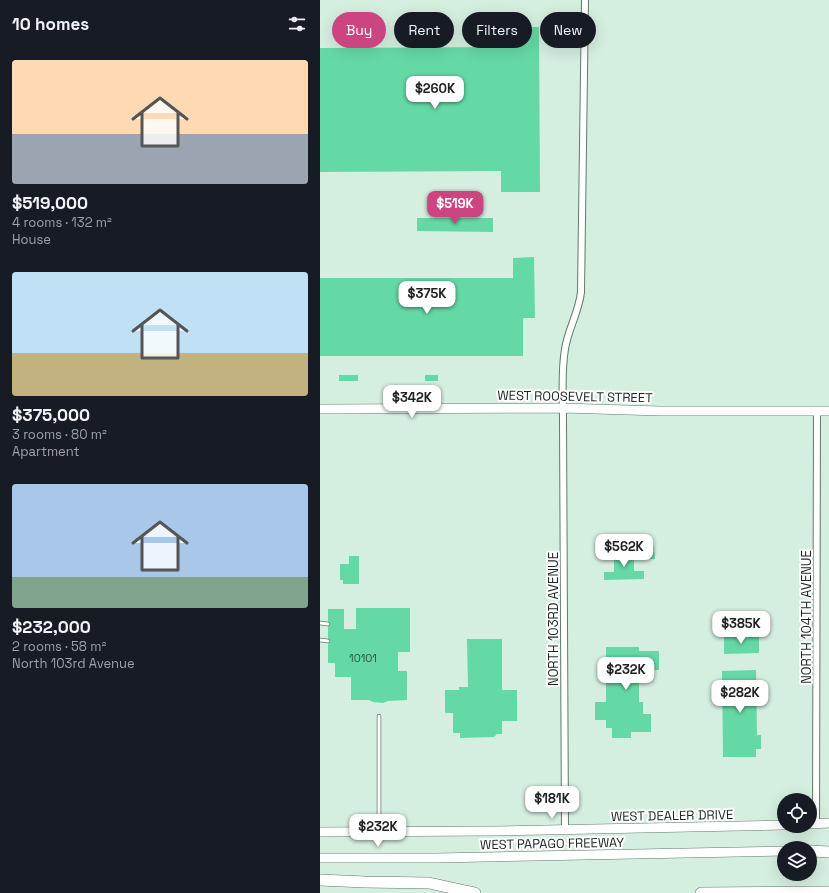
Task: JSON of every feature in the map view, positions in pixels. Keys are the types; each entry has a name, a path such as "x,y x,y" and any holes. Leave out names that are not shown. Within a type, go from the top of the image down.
{"highway":[{"path":"817,851 829,850"},
{"path":"320,880 429,883 475,893"},
{"path":"701,893 829,892"}],"street":[{"name":"NORTH 103RD AVENUE","path":"565,830 563,408 565,348 580,303 581,292 585,0"},
{"name":"WEST ROOSEVELT STREET","path":"320,409 563,408 660,411 829,410"},
{"name":"NORTH 104TH AVENUE","path":"813,793 817,411"},
{"path":"817,824 829,823"},
{"name":"WEST DEALER DRIVE","path":"320,832 565,830 777,825"},
{"name":"WEST PAPAGO FREEWAY","path":"320,858 436,858 777,851"}],"lane":[{"path":"320,623 328,624"},
{"path":"320,640 328,641"},
{"path":"379,716 379,832"}],"building":[{"path":"532,27 539,27 540,192 501,192 501,171 320,172 320,48 532,48"},
{"path":"417,218 493,218 493,232 417,231"},
{"path":"534,257 535,318 523,318 523,356 320,356 320,278 513,278 513,258"},
{"path":"339,375 358,375 358,381 339,381"},
{"path":"425,375 438,375 438,381 425,381"},
{"path":"634,546 654,546 655,559 635,559"},
{"path":"614,553 634,553 634,571 644,571 644,579 604,580 604,572 614,572"},
{"path":"349,556 359,556 359,584 343,584 343,580 340,580 340,564 349,564"},
{"path":"356,608 410,608 410,652 398,652 398,671 407,671 407,700 388,701 383,703 369,700 351,700 351,677 335,677 335,663 328,663 328,609 344,609 344,629 356,629"},
{"path":"724,637 759,637 759,653 724,654"},
{"path":"467,639 502,639 502,690 517,690 517,721 502,721 502,734 497,734 494,737 460,738 460,733 453,733 453,713 445,713 445,690 459,690 459,687 468,687"},
{"path":"606,647 639,647 639,651 659,651 659,670 639,670 639,702 643,702 643,714 651,714 651,732 631,732 631,738 612,738 612,728 606,728 606,720 595,720 595,702 606,702"},
{"path":"756,670 757,735 761,735 761,749 756,749 756,757 723,757 722,671"}]}
